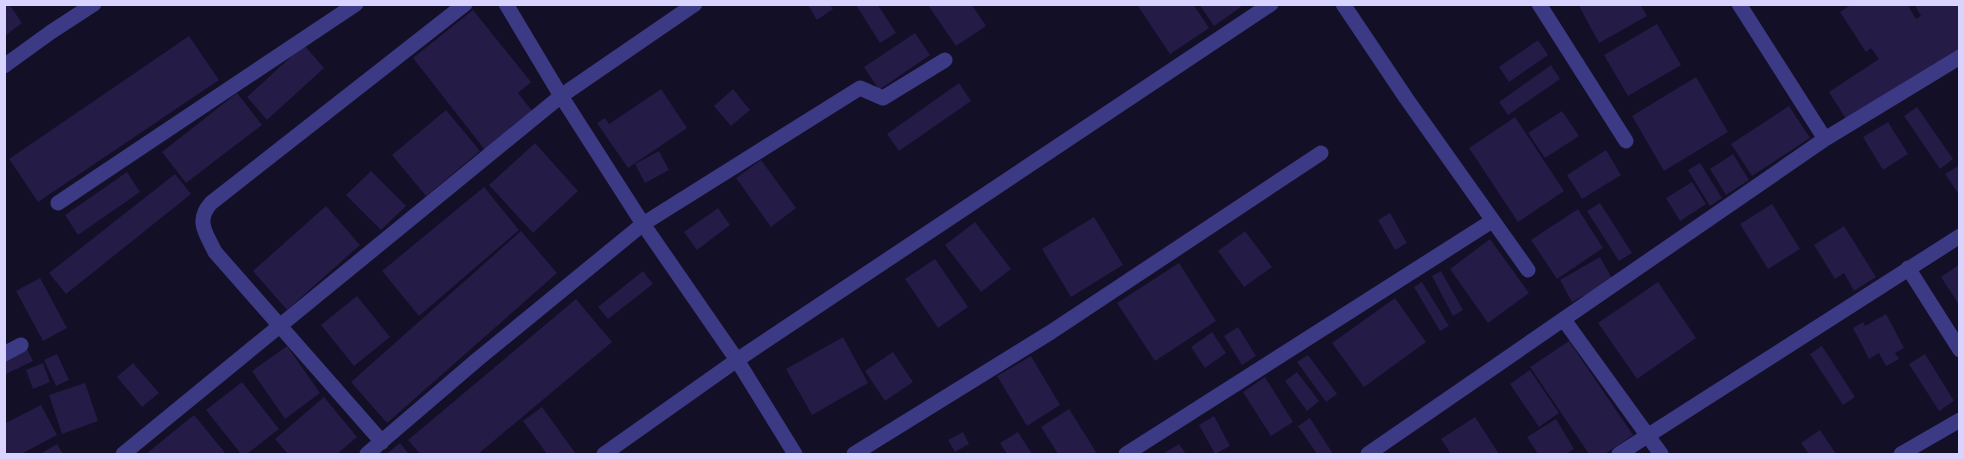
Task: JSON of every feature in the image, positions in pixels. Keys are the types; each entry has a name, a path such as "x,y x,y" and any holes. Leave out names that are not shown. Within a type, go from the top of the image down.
{"street":[{"path":"4,66 94,4"},
{"path":"58,203 356,4"},
{"path":"382,441 215,252 204,229 202,217 203,212 211,203 465,4"},
{"path":"506,4 561,96 643,224 738,360 795,454"},
{"path":"123,454 561,96 695,4"},
{"path":"604,454 738,360 1271,4"},
{"path":"1343,4 1406,98 1528,270"},
{"path":"1539,4 1626,141"},
{"path":"1739,4 1825,139"},
{"path":"1368,454 1825,139 1959,57"},
{"path":"367,454 478,359 643,224 860,88 883,98 945,60"},
{"path":"854,454 1051,332 1321,153"},
{"path":"1126,454 1492,221"},
{"path":"1619,454 1959,236"},
{"path":"1908,268 1959,350"},
{"path":"1564,320 1660,454"},
{"path":"4,354 21,345"},
{"path":"1901,454 1959,420"}],"building":[{"path":"4,4 9,4 22,23 6,35"},
{"path":"1140,4 1193,4 1209,28 1170,54 1138,6"},
{"path":"1199,4 1239,4 1241,7 1214,26"},
{"path":"1578,4 1640,4 1647,16 1599,43"},
{"path":"1852,4 1907,4 1916,19 1921,16 1914,4 1960,4 1960,50 1846,119 1829,92 1879,59 1871,48 1866,52 1840,12"},
{"path":"808,5 830,5 833,9 817,20"},
{"path":"856,5 878,5 896,33 880,43"},
{"path":"928,5 972,5 986,26 956,46"},
{"path":"473,10 531,82 518,93 533,112 485,150 413,58"},
{"path":"1657,24 1681,65 1628,96 1604,55"},
{"path":"915,33 930,55 879,90 864,67"},
{"path":"189,36 219,80 38,202 9,159"},
{"path":"1538,40 1548,55 1509,82 1499,67"},
{"path":"304,45 324,68 267,120 247,97"},
{"path":"1551,65 1560,79 1508,115 1499,102"},
{"path":"1696,77 1728,132 1664,171 1632,116"},
{"path":"959,83 971,101 899,151 887,134"},
{"path":"661,89 687,128 628,168 597,123 605,118 609,124"},
{"path":"733,89 750,110 731,126 714,106"},
{"path":"237,93 262,125 186,183 162,152"},
{"path":"1789,106 1810,138 1752,176 1731,144"},
{"path":"1917,107 1953,159 1940,169 1904,116"},
{"path":"446,110 480,151 426,196 392,155"},
{"path":"1562,111 1579,136 1545,158 1528,133"},
{"path":"1515,117 1564,191 1518,222 1469,148"},
{"path":"1888,122 1908,154 1883,170 1863,137"},
{"path":"535,143 578,191 533,233 489,185"},
{"path":"1606,150 1621,175 1582,199 1567,175"},
{"path":"659,151 669,170 645,183 635,164"},
{"path":"1733,154 1749,180 1726,195 1710,169"},
{"path":"761,160 796,208 771,227 736,178"},
{"path":"1700,163 1722,198 1710,206 1688,170"},
{"path":"1960,165 1960,196 1945,174"},
{"path":"371,171 406,206 381,230 346,195"},
{"path":"127,172 140,192 78,235 65,215"},
{"path":"175,174 191,194 66,294 49,273"},
{"path":"1692,182 1706,204 1680,221 1666,198"},
{"path":"484,187 519,230 419,316 382,271"},
{"path":"1600,203 1632,253 1619,261 1587,211"},
{"path":"1772,204 1800,249 1768,269 1740,224"},
{"path":"326,206 360,245 287,310 253,271"},
{"path":"718,208 730,225 697,250 684,232"},
{"path":"1578,209 1603,248 1557,279 1531,240"},
{"path":"1390,213 1407,243 1395,250 1378,220"},
{"path":"1094,217 1123,265 1071,297 1042,249"},
{"path":"975,222 1011,269 981,292 945,245"},
{"path":"1844,226 1876,277 1854,291 1844,273 1835,279 1814,245"},
{"path":"521,231 557,273 387,423 351,382"},
{"path":"1245,231 1272,267 1244,287 1218,251"},
{"path":"1490,239 1529,293 1488,323 1450,269"},
{"path":"1600,257 1613,280 1572,302 1560,280"},
{"path":"935,259 968,307 938,328 905,279"},
{"path":"1179,263 1216,321 1155,361 1117,303"},
{"path":"1960,264 1960,306 1941,277"},
{"path":"643,271 653,284 608,319 598,307"},
{"path":"1441,271 1463,310 1453,316 1432,276"},
{"path":"40,278 67,328 43,341 16,291"},
{"path":"1422,282 1449,326 1440,331 1414,287"},
{"path":"1658,282 1696,338 1637,379 1598,323"},
{"path":"357,296 390,337 354,366 321,325"},
{"path":"1395,298 1426,342 1364,387 1332,343"},
{"path":"576,299 612,342 478,454 420,454 408,440"},
{"path":"1886,314 1904,348 1895,353 1899,359 1886,366 1879,353 1869,359 1853,328 1863,322 1865,326"},
{"path":"1238,327 1256,356 1242,365 1224,336"},
{"path":"1212,332 1226,353 1205,368 1191,347"},
{"path":"843,337 868,383 812,415 786,369"},
{"path":"1569,341 1633,435 1605,454 1589,454 1530,367"},
{"path":"287,346 320,393 285,419 252,371"},
{"path":"1822,346 1855,397 1843,405 1810,354"},
{"path":"27,349 33,361 4,375 4,360"},
{"path":"893,352 913,382 885,401 865,371"},
{"path":"57,354 69,380 56,386 44,360"},
{"path":"1925,354 1954,401 1939,411 1909,364"},
{"path":"1308,355 1337,394 1326,402 1297,362"},
{"path":"1031,356 1060,405 1027,426 997,376"},
{"path":"43,363 50,382 33,389 26,370"},
{"path":"133,363 159,393 142,407 117,377"},
{"path":"1530,370 1559,413 1539,427 1510,384"},
{"path":"1297,372 1319,401 1307,411 1285,381"},
{"path":"1265,377 1293,422 1271,436 1243,392"},
{"path":"242,382 279,429 247,454 241,454 206,410"},
{"path":"85,383 98,421 62,434 49,395"},
{"path":"324,397 357,437 337,454 288,454 275,439"},
{"path":"41,405 57,435 21,454 4,454 4,424"},
{"path":"542,407 576,454 547,454 523,421"},
{"path":"1069,409 1096,452 1058,454 1041,427"},
{"path":"194,415 226,454 146,454"},
{"path":"1214,416 1230,446 1215,454 1199,425"},
{"path":"1475,417 1499,454 1451,454 1441,439"},
{"path":"1310,418 1333,454 1317,454 1298,426"},
{"path":"1556,419 1574,449 1566,454 1538,454 1527,437"},
{"path":"1820,430 1836,454 1809,454 1801,443"},
{"path":"963,432 969,444 955,452 948,440"},
{"path":"1018,432 1032,454 1007,454 1000,443"},
{"path":"400,443 409,454 386,454"},
{"path":"57,444 63,454 40,454"},
{"path":"1179,444 1186,454 1164,453"}]}
